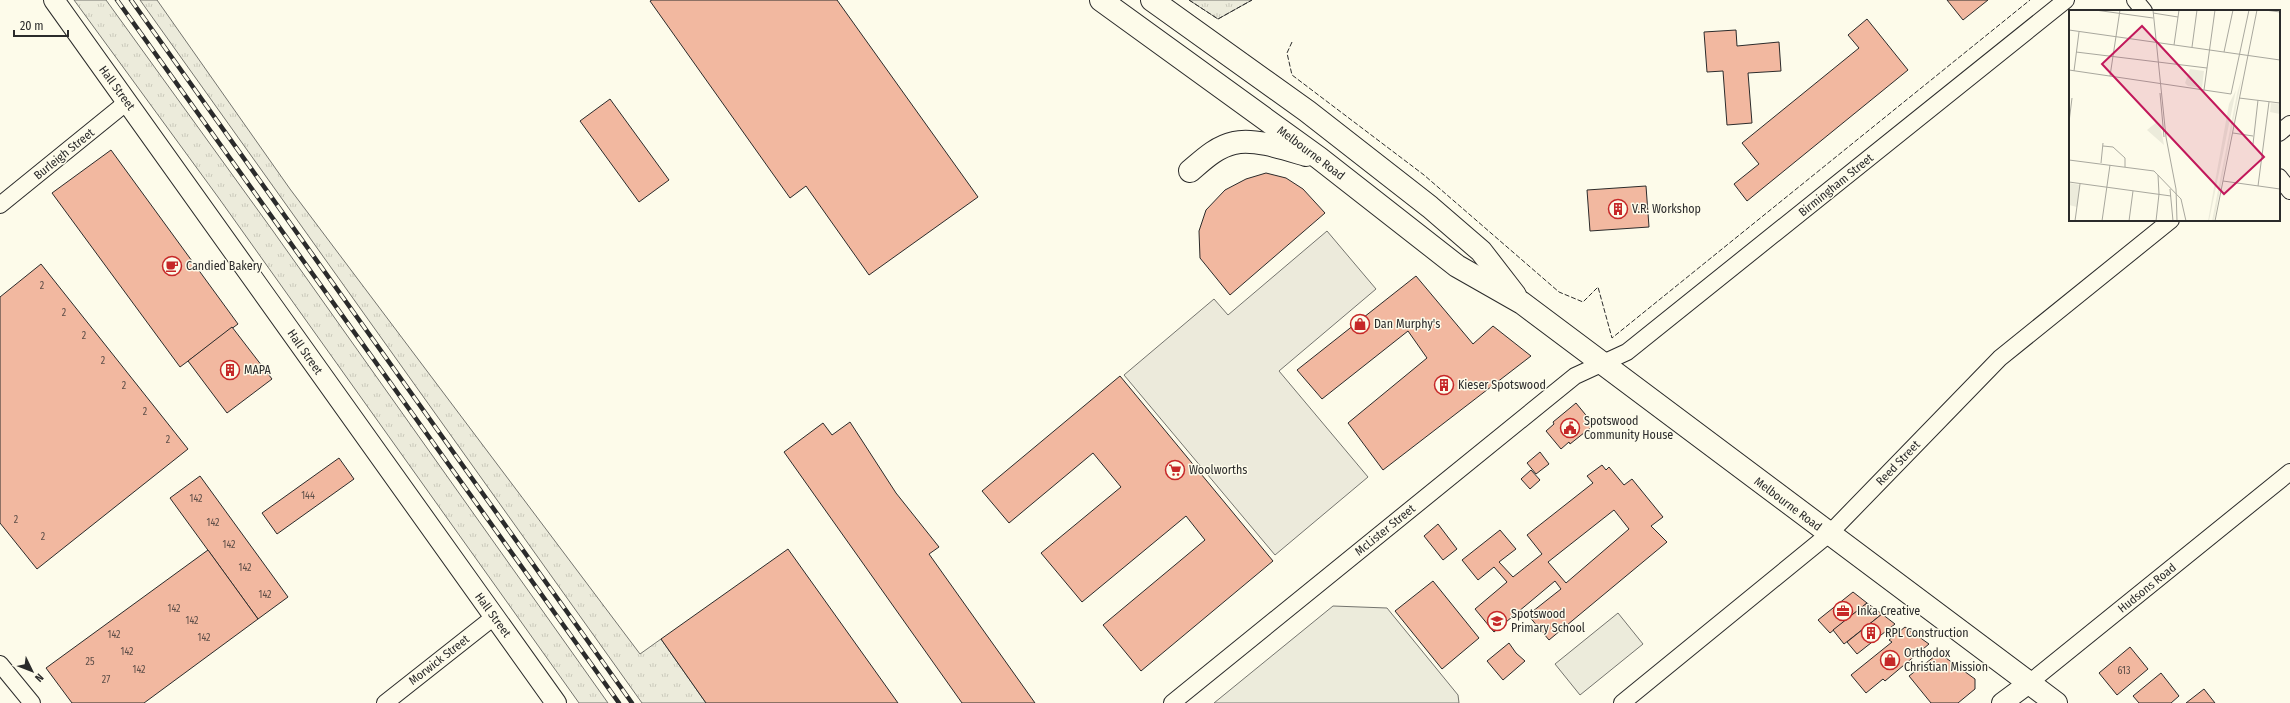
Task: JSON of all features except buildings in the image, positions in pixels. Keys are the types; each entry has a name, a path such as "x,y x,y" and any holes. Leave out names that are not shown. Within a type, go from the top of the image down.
{"main road":[{"name":"Melbourne Road","path":"1101,0 1319,158 1457,266 1522,303 2056,703"},
{"name":"Melbourne Road","path":"1152,0 1296,103 1430,207 1481,251 1522,303"},
{"path":"1190,171 1211,153 1235,143 1274,146 1319,158"}],"street":[{"name":"Hall Street","path":"54,0 556,703"},
{"name":"Birmingham Street","path":"1602,364 1627,352 2066,0"},
{"path":"2136,0 2143,10"},
{"name":"Burleigh Street","path":"0,205 127,102"},
{"path":"2280,132 2290,124"},
{"path":"2280,178 2290,191"},
{"name":"Reed Street","path":"1622,703 1829,534 2000,358 2170,221"},
{"name":"McLister Street","path":"1172,703 1576,376 1602,364"},
{"name":"Hudsons Road","path":"2002,703 2029,683 2290,472"},
{"name":"Morwick Street","path":"385,703 494,617"},
{"path":"0,664 32,703"}],"green space":[{"path":"74,0 106,0 273,231 608,703 579,703 218,197"},
{"path":"140,0 157,0 290,189 640,654 661,639 706,703 642,703"},
{"path":"1189,0 1252,0 1218,19"},
{"path":"1333,606 1387,608 1458,695 1459,703 1214,703"},
{"path":"1618,613 1643,644 1580,695 1555,664"}],"shaded area":[{"path":"1327,231 1376,289 1279,371 1368,477 1275,555 1124,375 1214,299 1228,315"}],"railway":[{"path":"117,0 619,703"},
{"path":"131,0 632,703"}],"fence":[{"path":"1189,0 1218,19 1252,0"},
{"path":"1292,42 1287,53 1292,75 1424,175 1559,292 1583,302 1598,287 1612,338 2030,0"}],"place":[{"name":"V.R. Workshop","path":"1618,209"},
{"name":"Candied Bakery","path":"172,266"},
{"name":"Dan Murphy's","path":"1360,324"},
{"name":"MAPA","path":"230,370"},
{"name":"Kieser Spotswood","path":"1444,385"},
{"name":"Spotswood Community House","path":"1570,428"},
{"name":"Woolworths","path":"1175,470"},
{"name":"Inka Creative","path":"1843,611"},
{"name":"Spotswood Primary School","path":"1497,621"},
{"name":"RPL Construction","path":"1871,633"},
{"name":"Orthodox Christian Mission","path":"1890,660"}]}
